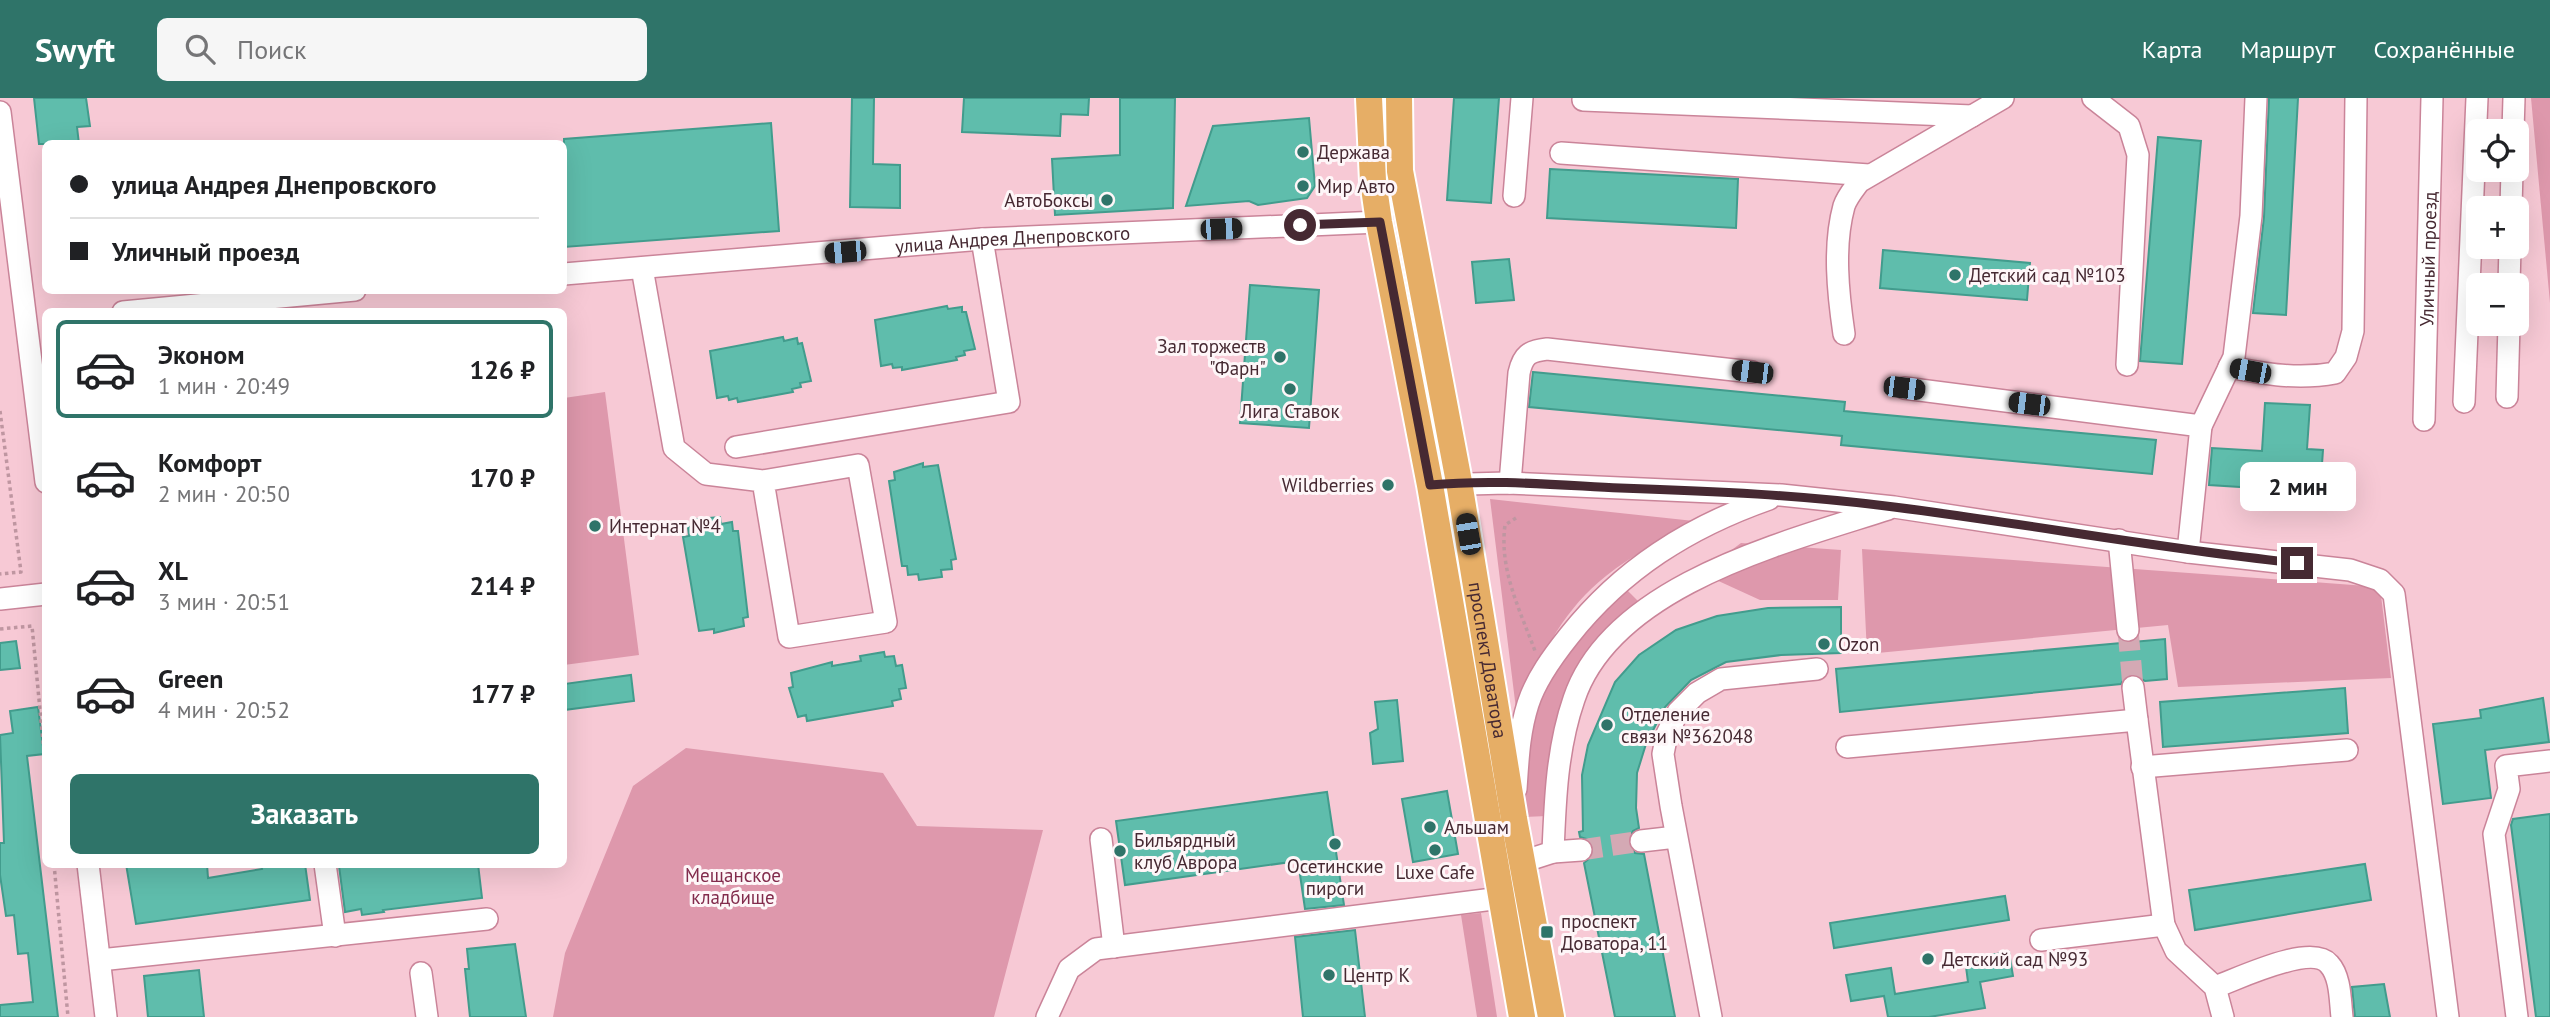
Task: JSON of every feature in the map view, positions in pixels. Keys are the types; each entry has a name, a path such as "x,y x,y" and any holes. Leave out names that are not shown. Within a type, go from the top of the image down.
{"main road":[{"name":"проспект Доватора","path":"1369,98 1373,181 1430,485 1522,1017"},
{"name":"проспект Доватора","path":"1399,98 1400,171 1459,482 1514,819 1551,1017"}],"street":[{"path":"1514,196 1522,98"},
{"path":"1844,334 1838,288 1843,217 1845,203 1859,182 2003,98"},
{"path":"2093,98 2129,126 2138,155 2127,365"},
{"path":"2188,551 2201,426 2234,357 2251,216 2256,98"},
{"path":"2229,367 2272,376 2309,378 2335,373 2346,357 2353,331 2356,98"},
{"name":"Уличный проезд","path":"2424,420 2432,98"},
{"path":"2464,402 2477,98"},
{"path":"2513,119 2514,98"},
{"path":"1583,100 1972,116"},
{"path":"0,112 2,146 36,325 42,419"},
{"path":"1562,153 1870,174"},
{"name":"улица Андрея Днепровского","path":"567,274 982,239 1380,222"},
{"path":"736,447 1009,402 982,239"},
{"path":"642,268 674,448 706,474 763,481 858,466 886,622 789,638 763,481"},
{"path":"132,308 156,298 256,294"},
{"path":"2507,397 2508,336"},
{"path":"1510,483 1519,373 1522,359 1531,351 1548,349 1752,372"},
{"path":"1904,388 2201,426"},
{"path":"1430,485 1459,482 1510,483 1782,495 1894,507 2188,551 2350,570 2380,580 2394,594 2448,1017"},
{"path":"1514,819 1519,744 1528,703 1555,653 1597,602 1621,579 1686,534 1725,514 1782,495"},
{"path":"1553,852 1559,752 1575,696 1597,656 1619,632 1652,602 1762,550 1894,507"},
{"path":"2119,540 2128,629"},
{"path":"0,599 42,594"},
{"path":"1711,1017 1676,837 1663,754 1667,734 1678,712 1697,694 1721,679 1817,670"},
{"path":"2133,687 2164,925 2176,951 2215,987 2223,1017"},
{"path":"1847,747 2137,720"},
{"path":"2142,767 2347,750"},
{"path":"2517,1017 2494,834 2509,789 2506,766 2550,761"},
{"path":"1641,841 1676,837"},
{"path":"1101,839 1114,947"},
{"path":"1522,862 1553,852 1581,849"},
{"path":"88,868 106,1017"},
{"path":"326,868 335,936"},
{"path":"1047,1017 1069,968 1096,950 1502,898"},
{"path":"100,961 487,919"},
{"path":"2041,940 2164,925"},
{"path":"2215,987 2295,958 2314,955 2329,963 2337,978 2342,1017"},
{"path":"421,973 427,1017"}],"path":[{"path":"0,411 21,572 0,574"},
{"path":"1516,518 1505,525 1505,570 1536,655"},
{"path":"0,629 32,626 42,731"},
{"path":"54,868 68,1017"}],"green space":[{"path":"2531,98 2550,98 2550,303"},
{"name":"Интернат №4","path":"605,392 639,655 567,665 567,398"},
{"path":"1490,499 1694,521 1616,568 1576,605 1551,640 1517,717"},
{"path":"1741,543 1841,550 1838,600 1760,600 1701,573"},
{"path":"1862,549 2380,587 2391,678 2178,687 2168,625 1867,654"},
{"path":"1624,587 1639,602 1592,650 1564,697 1552,749 1547,816 1524,817 1527,741 1543,686 1569,648"},
{"name":"Мещанское кладбище","path":"686,748 883,773 917,826 1043,830 994,1017 553,1017 565,953 633,786"},
{"path":"1481,913 1497,1017 1477,1017 1461,915"}],"building":[{"path":"34,98 86,98 90,126 77,127 79,140 42,140 42,144 39,144"},
{"path":"852,98 874,98 873,164 900,165 900,208 850,207"},
{"path":"964,98 1089,98 1088,115 1061,114 1060,136 962,132"},
{"path":"1120,98 1175,98 1173,208 1055,215 1052,159 1120,155"},
{"path":"1454,98 1499,98 1491,203 1447,200"},
{"path":"2269,98 2298,98 2286,315 2253,313 2264,217"},
{"path":"1309,118 1315,186 1307,198 1258,205 1249,201 1186,206 1213,126"},
{"path":"771,123 779,231 567,247 567,140 564,139"},
{"path":"2158,137 2201,141 2182,364 2140,361"},
{"path":"1550,169 1738,179 1736,228 1547,218"},
{"name":"Детский сад №103","path":"1883,250 2030,263 2027,300 1880,288"},
{"path":"1509,259 1514,300 1476,303 1472,262"},
{"name":"Зал торжеств \"Фарн\"","path":"1250,285 1319,290 1309,428 1240,423"},
{"path":"947,306 948,309 962,307 962,312 966,312 975,349 964,351 965,355 956,357 957,360 902,370 902,367 893,368 892,364 881,366 875,320"},
{"path":"783,337 784,341 797,338 798,344 802,343 811,381 800,383 801,387 792,389 793,392 738,402 737,398 729,400 728,396 717,398 710,351"},
{"path":"1533,372 1845,402 1844,411 2156,440 2152,474 1841,445 1842,436 1529,407"},
{"path":"2265,403 2310,405 2307,449 2323,450 2320,492 2209,485 2212,448 2262,451"},
{"path":"923,463 923,467 938,465 956,559 951,560 952,569 941,570 942,577 919,580 918,574 908,575 907,566 902,566 889,481 895,480 894,472"},
{"path":"720,517 721,524 732,522 733,531 738,531 748,617 743,618 744,626 714,633 714,629 699,631 683,537 689,536 688,527 698,526 697,519"},
{"path":"1841,607 1841,653 1781,655 1726,662 1691,680 1665,707 1646,744 1637,773 1636,808 1639,828 1633,831 1628,842 1635,853 1644,854 1675,1017 1615,1017 1584,863 1592,856 1594,848 1587,839 1580,837 1579,832 1583,831 1582,775 1588,745 1615,682 1639,655 1676,630 1717,616 1768,608"},
{"path":"2165,639 2167,679 2145,681 2132,674 2125,677 2121,684 1840,712 1836,669"},
{"path":"16,641 20,668 0,670 0,643"},
{"path":"884,652 885,657 894,656 896,666 902,665 906,688 899,689 901,699 892,701 893,706 807,721 806,715 798,717 789,688 793,687 791,673 832,662 832,666 861,661 860,656"},
{"path":"631,675 634,701 567,710 567,684"},
{"path":"2345,688 2348,733 2163,747 2160,702"},
{"path":"2543,698 2549,742 2485,750 2491,798 2443,804 2433,724 2481,718 2480,710"},
{"path":"1397,700 1403,761 1373,764 1370,733 1378,729 1375,702"},
{"path":"38,707 42,754 27,756 58,1017 0,1017 0,1005 33,1002 28,953 18,954 14,915 6,916 0,875 0,843 4,843 0,735 13,733 10,711"},
{"name":"Альшам","path":"1447,791 1458,854 1413,862 1402,799"},
{"path":"1327,792 1344,905 1305,909 1298,861 1125,885 1116,821"},
{"path":"2550,814 2550,1017 2536,1017 2511,825 2513,819"},
{"path":"2365,864 2371,900 2195,930 2189,890"},
{"path":"127,868 207,868 208,878 262,868 306,868 310,900 136,924"},
{"path":"339,868 478,868 482,898 362,915 361,909 345,912"},
{"path":"2005,896 2009,920 1834,948 1830,923"},
{"name":"Центр К","path":"1355,930 1365,1017 1303,1017 1295,937"},
{"path":"515,944 526,1017 470,1017 465,969 469,969 467,949"},
{"path":"2009,952 2013,976 1980,982 1985,1008 1929,1017 1888,1017 1884,996 1851,1001 1846,975 1891,968 1895,994 1968,982 1965,959"},
{"path":"199,970 204,1017 148,1017 144,976"},
{"path":"2384,984 2390,1017 2355,1017 2352,987"}],"tunnel":[{"path":"2128,630 2133,687"},
{"path":"1581,850 1641,841"}],"place":[{"name":"Держава","path":"1303,152"},
{"name":"Мир Авто","path":"1303,186"},
{"name":"АвтоБоксы","path":"1107,200"},
{"name":"Детский сад №103","path":"1955,275"},
{"name":"Зал торжеств \"Фарн\"","path":"1280,357"},
{"name":"Лига Ставок","path":"1290,389"},
{"name":"Wildberries","path":"1388,485"},
{"name":"Интернат №4","path":"595,526"},
{"name":"Ozon","path":"1824,644"},
{"name":"Отделение связи №362048","path":"1607,725"},
{"name":"Альшам","path":"1430,827"},
{"name":"Осетинские пироги","path":"1335,844"},
{"name":"Luxe Cafe","path":"1435,850"},
{"name":"Бильярдный клуб Аврора","path":"1120,851"},
{"name":"проспект Доватора, 11","path":"1547,932"},
{"name":"Детский сад №93","path":"1928,959"},
{"name":"Центр К","path":"1329,975"}],"route":[{"path":"1300,225 1380,222 1430,485 1459,482 1507,483 1782,495 1894,507 2188,551 2297,563"}]}
